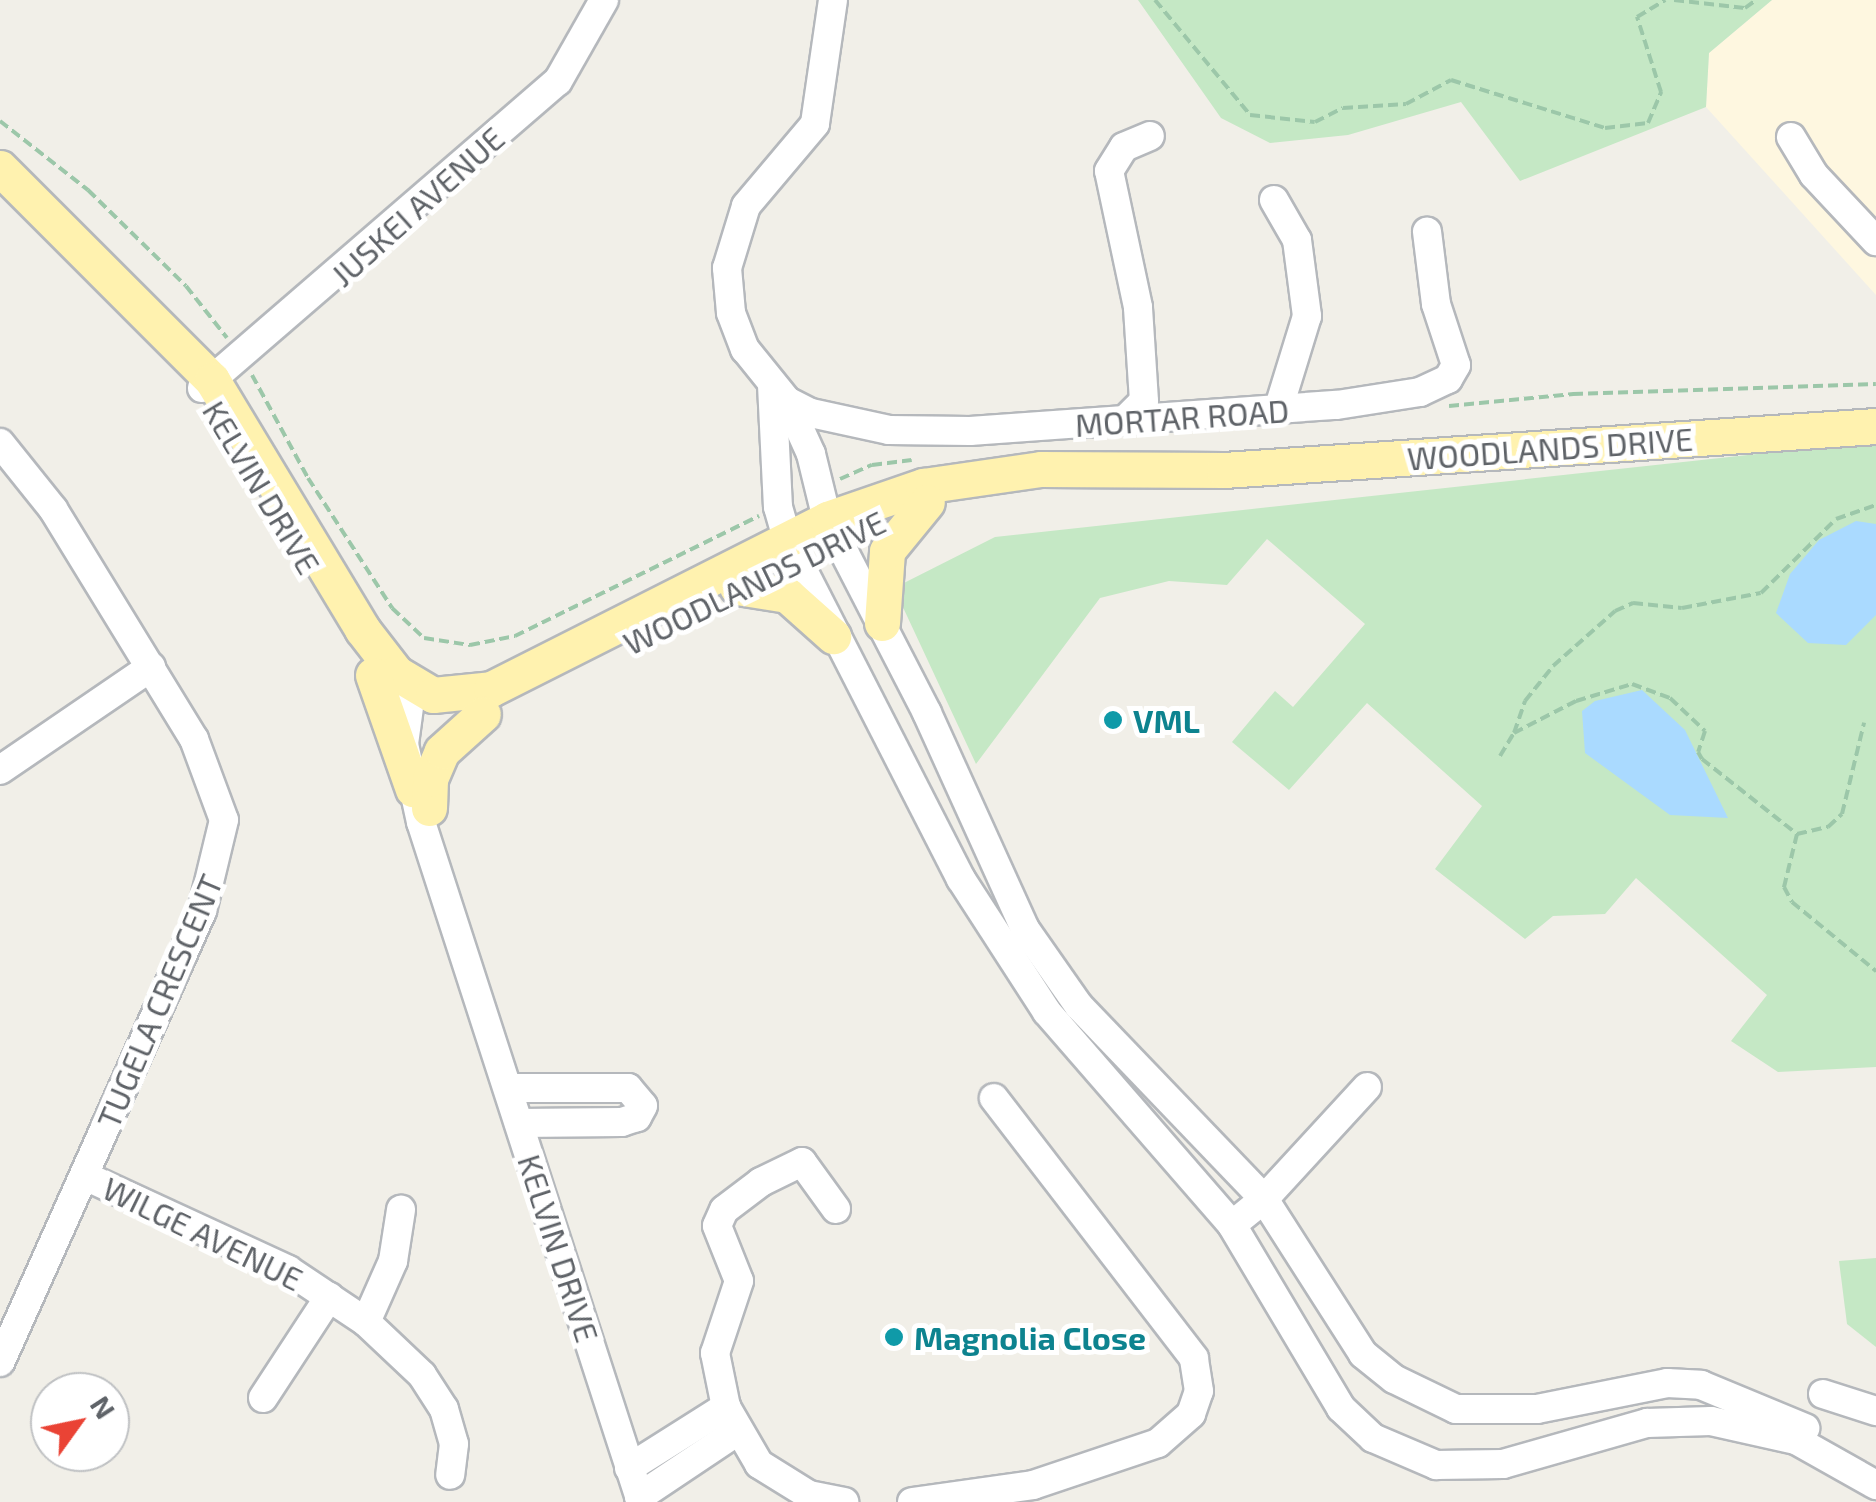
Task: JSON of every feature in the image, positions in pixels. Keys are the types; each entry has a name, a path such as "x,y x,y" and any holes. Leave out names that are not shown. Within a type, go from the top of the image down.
{"main road":[{"name":"KELVIN DRIVE","path":"0,168 148,318 207,384 362,629 414,698"},
{"name":"KELVIN DRIVE","path":"207,384 373,675 414,698"},
{"name":"WOODLANDS DRIVE","path":"831,528 927,502 1224,470 1876,426"},
{"name":"WOODLANDS DRIVE","path":"414,698 462,696 491,689 923,486 1000,474 1224,470"},
{"path":"882,624 887,551 927,502"},
{"name":"WOODLANDS DRIVE","path":"414,698 449,718 483,714 737,586 791,548"},
{"path":"737,586 786,595 833,636"},
{"path":"373,675 421,798"},
{"path":"421,798 442,751 483,714"}],"street":[{"name":"JUSKEI AVENUE","path":"207,384 558,80 604,0"},
{"path":"833,0 815,124 757,189 729,250 731,313 745,349 779,393 811,454 831,528 882,624 998,881 1049,967 1264,1199 1363,1354 1424,1396 1487,1414 1667,1383 1701,1385 1788,1418 1876,1467"},
{"path":"1124,421 1144,401 1138,307 1109,171 1124,147 1150,136"},
{"path":"1791,137 1873,229"},
{"path":"1274,200 1297,240 1307,316 1278,410"},
{"name":"MORTAR ROAD","path":"779,393 836,421 889,430 1124,421 1278,410 1420,392 1448,379 1456,360 1436,304 1427,232"},
{"path":"779,393 791,548 833,636 996,938 1047,1012 1232,1225 1341,1408 1402,1455 1465,1468 1503,1464 1646,1423 1711,1422 1796,1440 1876,1485"},
{"name":"TUGELA CRESCENT","path":"0,443 53,509 151,668 209,768 222,800 222,842 202,911 0,1362"},
{"path":"0,770 151,668"},
{"name":"KELVIN DRIVE","path":"414,698 421,798 613,1417 630,1468 647,1500"},
{"path":"1232,1225 1264,1199 1367,1087"},
{"path":"509,1088 628,1088 641,1099 642,1110 628,1121 519,1123"},
{"path":"912,1502 1032,1485 1158,1443 1191,1414 1199,1391 1194,1358 994,1098"},
{"path":"532,1164 568,1123"},
{"path":"836,1209 808,1166 795,1163 718,1218 738,1281 716,1353 732,1419 759,1464 784,1483 844,1502"},
{"name":"WILGE AVENUE","path":"85,1176 288,1270 366,1322 422,1375 444,1409 454,1444 450,1475"},
{"path":"366,1322 393,1261 401,1210"},
{"path":"262,1398 329,1297"},
{"path":"1823,1394 1876,1411"},
{"path":"613,1417 642,1432 678,1439"},
{"path":"630,1468 678,1439 732,1419"},
{"path":"647,1500 684,1469 732,1419"}],"path":[{"path":"1155,0 1250,114 1315,122 1342,108 1406,104 1452,80 1605,128 1627,128 1648,122 1662,92 1637,17 1664,0"},
{"path":"1674,0 1745,8 1756,0"},
{"path":"1500,756 1514,734 1525,700 1615,611 1650,602 1682,608 1761,592 1836,519 1876,506"},
{"path":"1514,734 1576,701 1632,684 1648,687 1670,698 1705,731 1698,752 1722,779 1797,834 1828,827 1850,802 1853,754 1864,724"},
{"path":"1797,834 1784,878 1787,895 1876,971"}],"shaded area":[{"path":"1772,0 1876,0 1876,295 1706,107 1709,53"}],"green space":[{"path":"1138,0 1772,0 1709,53 1706,107 1520,181 1461,102 1348,135 1270,143 1221,118"},
{"path":"1876,441 1876,1067 1778,1072 1731,1041 1767,995 1636,878 1605,914 1553,916 1525,939 1435,869 1482,806 1367,703 1289,790 1232,742 1275,691 1293,707 1365,624 1267,539 1227,585 1169,581 1100,598 976,764 894,588 995,537"},
{"path":"1876,1258 1876,1347 1847,1324 1839,1261"}],"water":[{"path":"1856,521 1876,524 1876,615 1846,645 1808,643 1776,613 1790,574 1819,540"},
{"path":"1642,690 1685,730 1728,818 1670,815 1585,753 1582,711 1595,701"}],"place":[{"name":"VML","path":"1113,720"},
{"name":"Magnolia Close","path":"894,1337"}]}
